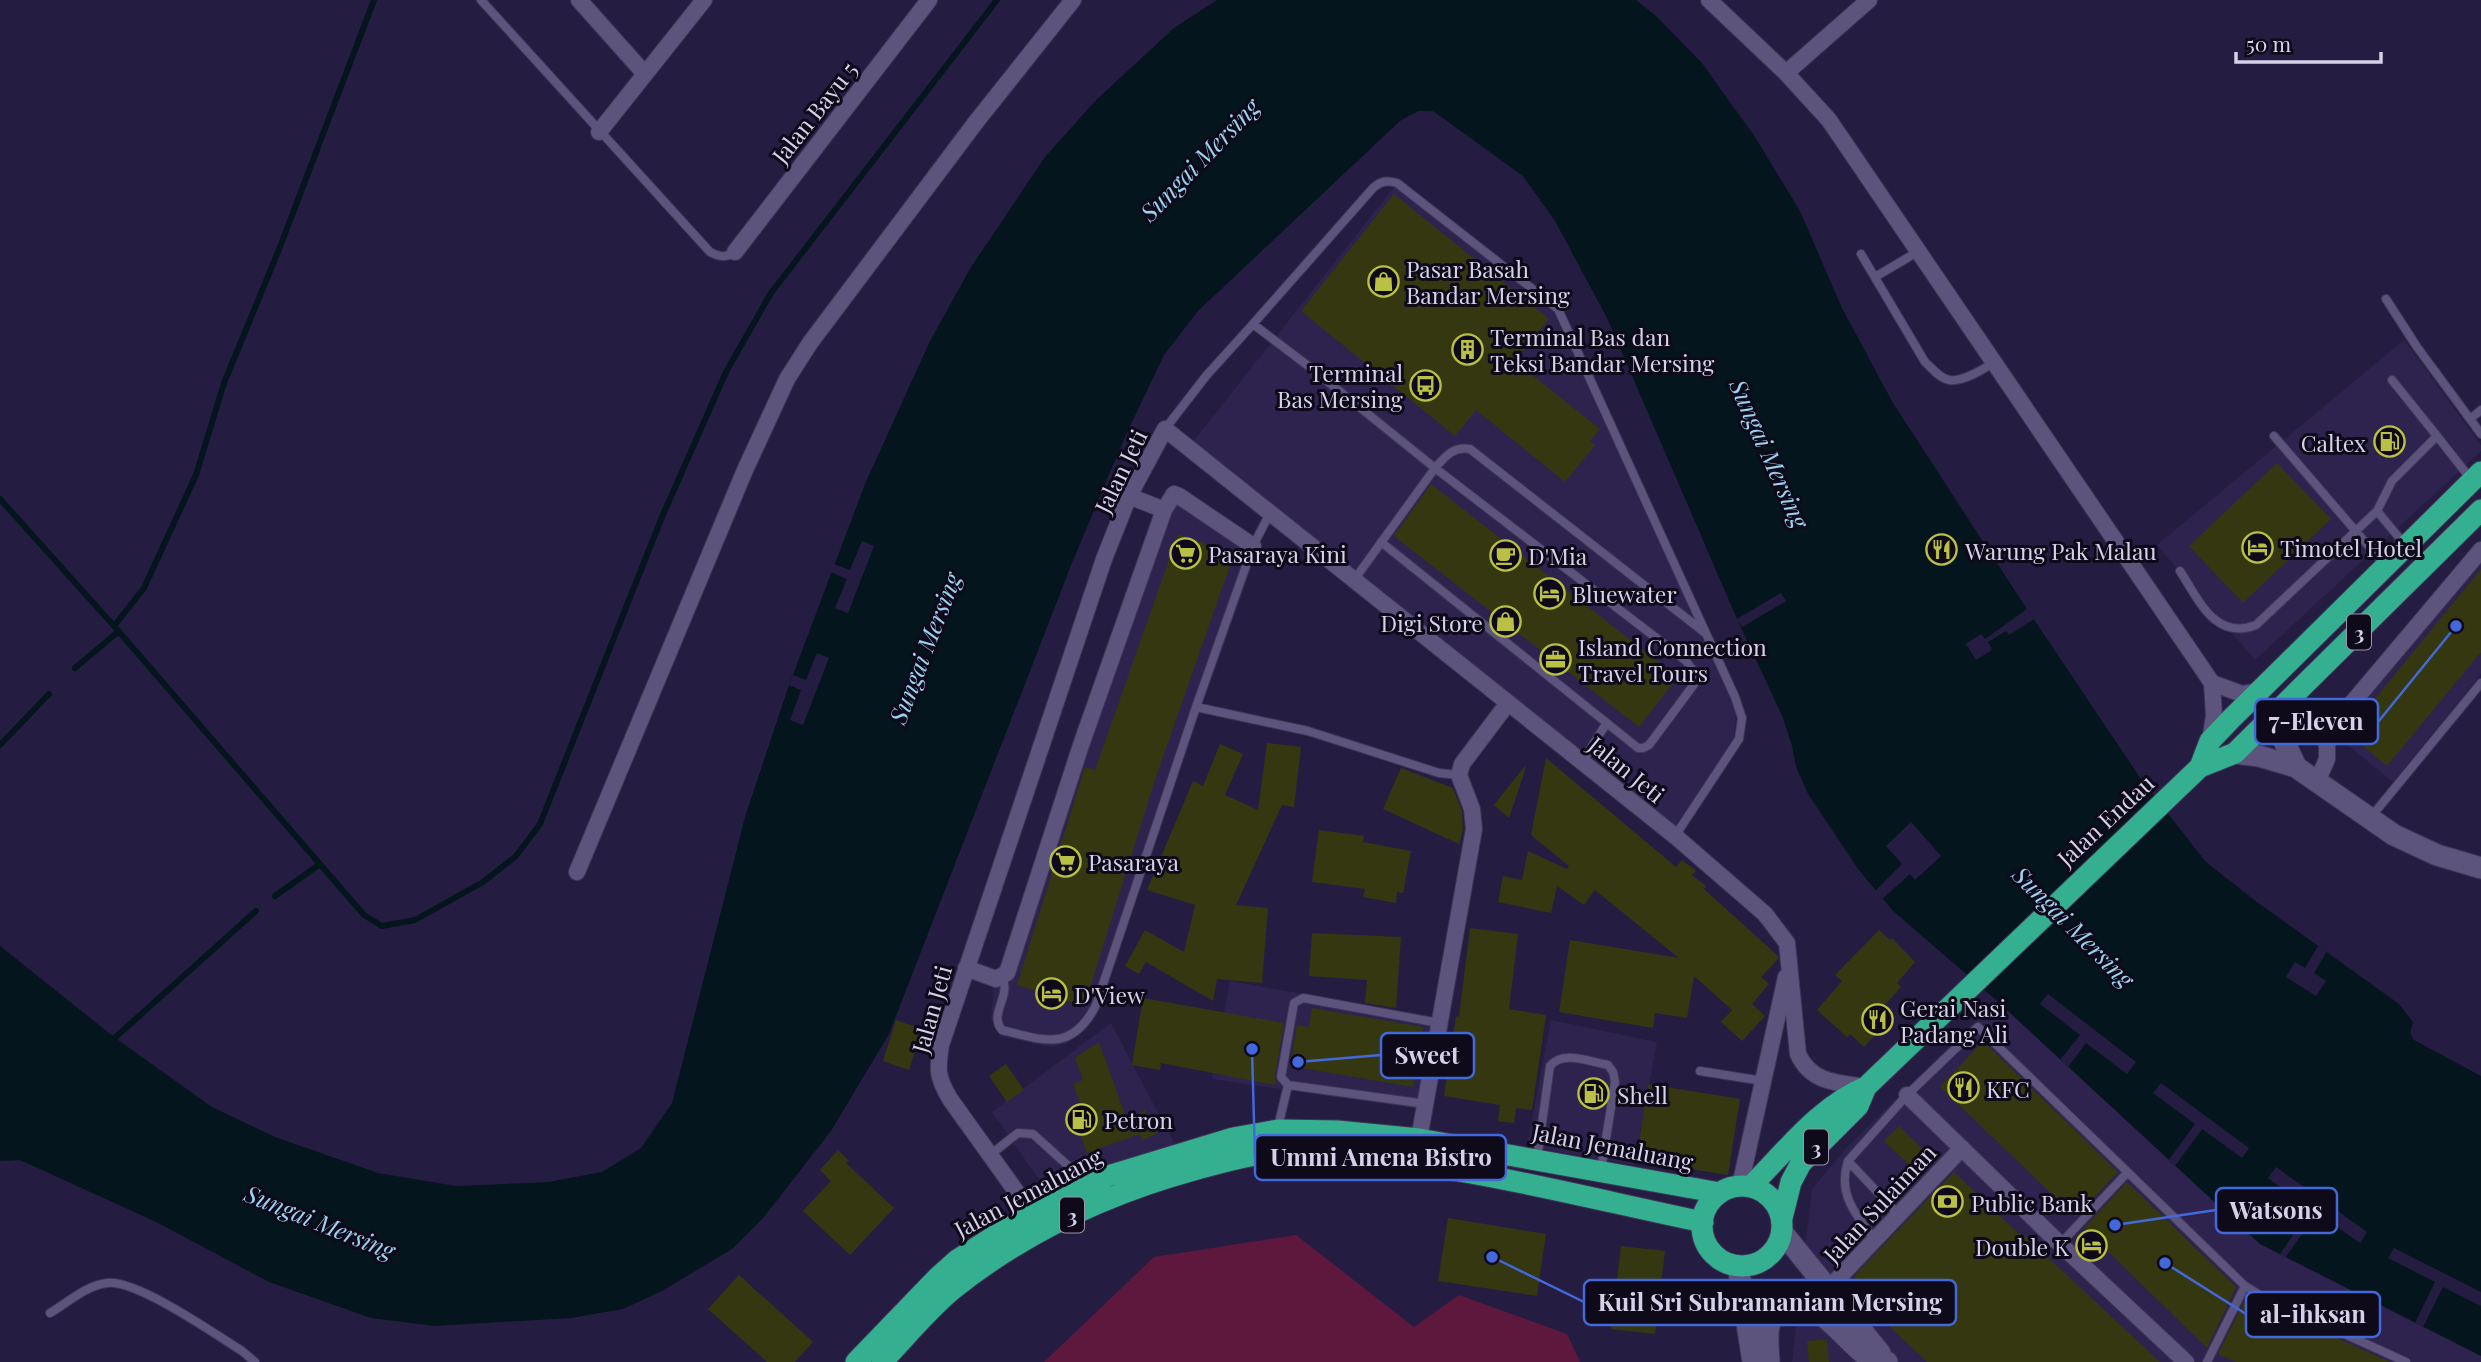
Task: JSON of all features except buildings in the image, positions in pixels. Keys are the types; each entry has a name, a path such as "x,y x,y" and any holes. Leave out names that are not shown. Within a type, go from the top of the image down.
{"highway":[{"name":"Jalan Endau","path":"2200,767 2210,741 2477,476"},
{"name":"Jalan Endau","path":"1736,1189 1847,1095 1866,1087 2042,915 2200,767 2235,753 2481,510"},
{"name":"Jalan Endau","path":"1782,1225 1791,1182 1801,1163 1858,1106 1866,1087"},
{"name":"Jalan Jemaluang","path":"856,1362 937,1277 957,1260 1002,1231 1084,1186 1108,1176 1233,1138 1278,1130 1337,1131 1419,1139 1601,1171 1736,1189"},
{"name":"Jalan Jemaluang","path":"882,1362 940,1302 970,1277 990,1262 1082,1210 1117,1194 1259,1154 1303,1152 1430,1164 1703,1223"},
{"name":"3","path":"1703,1223 1705,1211 1712,1200 1736,1189 1765,1192 1775,1203 1782,1225 1777,1246 1770,1255 1749,1265 1738,1266"},
{"path":"1703,1223 1709,1248 1721,1260 1738,1266"}],"street":[{"path":"579,0 645,74"},
{"path":"599,132 704,0"},
{"name":"Jalan Bayu 5","path":"735,252 929,0"},
{"path":"577,872 745,470 787,379 810,343 976,122 1073,0"},
{"path":"1709,0 1786,73 1829,120 1919,251 2211,683 2214,716 2210,741"},
{"path":"1786,73 1870,0"},
{"name":"Jalan Jeti","path":"1033,1215 940,1082 937,1069 941,1045 1104,559 1129,496 1165,429 1675,836 1765,914 1787,943 1798,1054 1802,1062 1818,1077 1832,1083 1866,1087"},
{"path":"965,968 996,979 1007,973 1081,745 1164,510 1171,497 1174,494 1178,496 1254,546"},
{"path":"1129,496 1164,510"},
{"path":"2317,782 2327,759 2327,736 2331,727 2481,550"},
{"path":"2211,683 2242,694 2258,691"},
{"path":"1419,1139 1474,829 1472,809 1459,775 1462,764 1508,703"},
{"path":"2281,710 2279,730 2296,767"},
{"path":"2235,753 2259,756 2296,767 2369,819 2414,846 2481,868"},
{"path":"1736,1189 1790,960"},
{"name":"Jalan Sulaiman","path":"1907,1095 2186,1362"},
{"name":"Jalan Sulaiman","path":"1828,1289 1962,1148"},
{"path":"1782,1225 1828,1289 1887,1362"},
{"path":"1738,1266 1754,1362"},
{"path":"1769,1362 1769,1320 1784,1302 1794,1299 1808,1303 1872,1360 1887,1362"}],"lane":[{"path":"481,0 710,252 726,257 735,252"},
{"path":"1165,429 1206,376 1380,182 1397,183 1558,309 1735,697 1742,718 1739,739 1675,836"},
{"path":"1875,277 1919,251"},
{"path":"1861,254 1925,362 1938,375 1949,380 1980,371 1993,363"},
{"path":"2386,299 2417,347 2481,434"},
{"path":"1254,324 1435,468 1685,660 1693,670 1695,683 1649,745 1637,748 1381,542"},
{"path":"2392,380 2437,436 2477,476"},
{"path":"2469,419 2481,410"},
{"path":"2274,436 2386,565"},
{"path":"2180,571 2214,620 2230,628 2246,629 2256,625 2357,532 2377,511 2392,481 2437,436"},
{"path":"1354,580 1435,468 1454,450 1470,449 1706,634"},
{"path":"2377,511 2406,546"},
{"path":"1002,978 1006,990 997,1025 1002,1030 1054,1041 1065,1039 1088,1019 1096,1005 1196,707 1254,546 1270,513"},
{"path":"2369,819 2481,682"},
{"path":"1196,707 1308,731 1439,773 1459,775"},
{"path":"1581,762 1605,724"},
{"path":"1426,1104 1287,1085 1281,1077 1294,1003 1303,998 1441,1023"},
{"path":"1875,1240 1850,1206 1843,1180 1848,1161 1907,1095 1978,1027 2245,1286 2263,1297 2406,1362"},
{"path":"1537,1159 1550,1066 1555,1059 1563,1057 1608,1065 1615,1082 1601,1171"},
{"path":"1700,1071 1763,1081"},
{"path":"1278,1130 1287,1085"},
{"path":"990,1155 1018,1133 1033,1134 1075,1172 1084,1186"},
{"path":"1848,1161 1899,1215"},
{"path":"2060,1244 2127,1173"},
{"path":"50,1313 94,1286 116,1282 152,1297 242,1351 255,1362"},
{"path":"2207,1362 2245,1286"}],"shaded area":[{"path":"1395,186 1554,312 1730,696 1736,715 1734,738 1675,826 1192,443"},
{"path":"2404,340 2481,445 2481,451 2255,660 2157,545"},
{"path":"1179,487 1260,543 1171,793 1099,1011 1092,1023 1067,1043 1052,1047 1000,1036 991,1019 994,987 1103,658 1162,500 1168,490"},
{"path":"2481,539 2481,674 2393,782 2323,725"},
{"path":"1230,981 1435,1017 1419,1109 1212,1079"},
{"path":"1996,1000 2260,1244 2481,1356 2481,1362 1792,1362 1812,1189 1848,1146"},
{"path":"1551,1020 1657,1042 1634,1165 1527,1146"},
{"path":"1111,1023 1176,1147 1052,1198 992,1112"},
{"path":"1296,1235 1414,1327 1459,1295 1567,1334 1580,1362 1044,1362 1154,1257"}],"water":[{"name":"Sungai Mersing","path":"1217,0 1636,0 1656,16 1702,63 1755,137 1800,211 1842,308 1893,403 2143,782 2206,862 2399,1004 2413,1022 2410,1033 2414,1040 2481,1076 2481,1356 2260,1244 1996,1000 1892,910 1858,869 1808,794 1796,767 1783,718 1737,619 1607,318 1555,221 1523,176 1433,111 1418,111 1400,121 1198,311 1164,355 1124,439 1072,563 889,1034 831,1131 764,1217 732,1249 662,1291 623,1309 571,1318 434,1326 371,1318 269,1282 156,1222 20,1160 0,1161 0,946 114,1037 212,1107 275,1137 378,1173 456,1186 548,1182 602,1172 641,1148 672,1103 745,817 789,685 865,484 930,341 971,267 1045,157 1095,101 1174,28"}],"pier":[{"path":"862,541 874,546 848,613 835,608 847,579 828,571 831,563 850,570"},
{"path":"1781,593 1786,601 1742,627 1737,619"},
{"path":"2027,609 2034,619 2009,635 2006,631 1988,642 1992,650 1976,660 1966,644 1981,634 1985,639"},
{"path":"817,653 829,658 803,725 790,720 801,690 789,685 793,675 806,680"},
{"path":"1911,822 1941,856 1915,880 1910,874 1880,901 1873,893 1902,864 1886,846"},
{"path":"2318,946 2327,951 2314,973 2326,981 2316,996 2286,977 2295,962 2305,968"},
{"path":"2048,994 2136,1062 2127,1074 2086,1043 2068,1067 2060,1060 2080,1035 2040,1004"},
{"path":"2161,1083 2249,1148 2242,1158 2202,1129 2175,1166 2168,1161 2195,1124 2153,1093"},
{"path":"2276,1167 2367,1232 2360,1243 2317,1213 2285,1258 2280,1254 2311,1209 2268,1178"},
{"path":"2394,1248 2481,1292 2481,1306 2443,1287 2423,1327 2415,1323 2435,1282 2388,1258"}],"waterway":[{"path":"114,626 144,588 196,475 224,383 278,252 374,0"},
{"path":"0,499 114,626 364,915 382,926 415,920 483,882 516,856 540,824 662,517 726,372 771,293 997,0"},
{"path":"75,668 119,631"},
{"path":"0,745 49,694"},
{"path":"275,896 320,864"},
{"path":"109,1043 256,911"}],"place":[{"name":"Pasar Basah Bandar Mersing","path":"1383,281"},
{"name":"Terminal Bas dan Teksi Bandar Mersing","path":"1467,349"},
{"name":"Terminal Bas Mersing","path":"1426,385"},
{"name":"Caltex","path":"2389,442"},
{"name":"Timotel Hotel","path":"2257,547"},
{"name":"Warung Pak Malau","path":"1942,550"},
{"name":"Pasaraya Kini","path":"1185,553"},
{"name":"D'Mia","path":"1505,555"},
{"name":"Bluewater","path":"1549,593"},
{"name":"Digi Store","path":"1506,622"},
{"name":"7-Eleven","path":"2456,626"},
{"name":"Island Connection Travel Tours","path":"1555,659"},
{"name":"Pasaraya","path":"1065,861"},
{"name":"D'View","path":"1051,994"},
{"name":"Gerai Nasi Padang Ali","path":"1877,1020"},
{"name":"Ummi Amena Bistro","path":"1252,1049"},
{"name":"Sweet","path":"1298,1062"},
{"name":"KFC","path":"1963,1088"},
{"name":"Shell","path":"1594,1094"},
{"name":"Petron","path":"1081,1119"},
{"name":"Public Bank","path":"1948,1202"},
{"name":"Watsons","path":"2115,1225"},
{"name":"Double K","path":"2092,1246"},
{"name":"Kuil Sri Subramaniam Mersing","path":"1492,1257"},
{"name":"al-ihksan","path":"2165,1263"}]}
